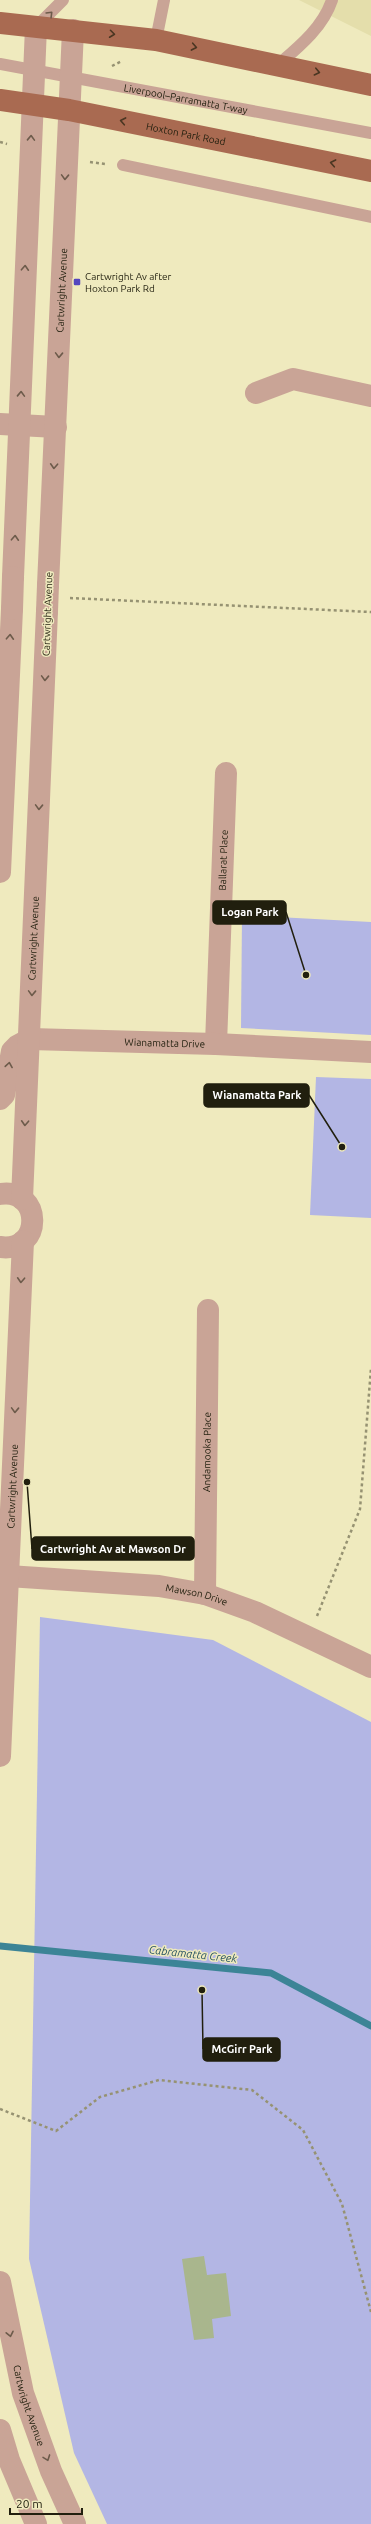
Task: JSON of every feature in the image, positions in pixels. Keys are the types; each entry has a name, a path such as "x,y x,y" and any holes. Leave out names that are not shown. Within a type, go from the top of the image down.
{"main road":[{"path":"0,23 156,40 371,84"},
{"name":"Hoxton Park Road","path":"0,100 69,110 371,171"}],"street":[{"path":"0,872 13,577 10,424 36,27"},
{"name":"Cartwright Avenue","path":"22,1199 73,30"},
{"path":"256,393 293,380 371,396"},
{"path":"10,424 56,427"},
{"name":"Ballarat Place","path":"216,1044 226,773"},
{"path":"0,1099 4,1095 12,1051 16,1046 30,1039"},
{"name":"Wianamatta Drive","path":"30,1039 216,1044 371,1052"},
{"path":"0,1194 9,1193 22,1199 31,1210 33,1220 32,1230 23,1241 11,1247 0,1247"},
{"name":"Cartwright Avenue","path":"0,1756 3,1575 23,1241"},
{"name":"Andamooka Place","path":"205,1594 208,1310"},
{"name":"Mawson Drive","path":"3,1575 159,1586 205,1594 255,1612 371,1667"},
{"name":"Cartwright Avenue","path":"0,2282 23,2393 51,2471 75,2524"},
{"path":"0,2430 9,2460 36,2524"}],"lane":[{"path":"36,27 63,0"},
{"path":"156,40 164,0"},
{"path":"279,64 302,45 328,11 332,0"},
{"name":"Liverpool–Parramatta T-way","path":"0,64 371,133"},
{"path":"123,165 371,217"}],"path":[{"path":"109,71 110,67 125,59"},
{"path":"0,142 10,144"},
{"path":"67,598 371,612"},
{"path":"308,1638 360,1509 371,1368"},
{"path":"0,2109 56,2132 100,2097 159,2080 252,2090 303,2130 342,2204 371,2312"}],"shaded area":[{"path":"299,0 371,0 371,36"},
{"path":"242,915 371,922 371,1035 241,1028"},
{"path":"316,1077 371,1079 371,1218 310,1215"},
{"path":"40,1617 213,1640 371,1722 371,2524 107,2524 74,2453 29,2259"}],"building":[{"path":"204,2256 207,2275 226,2273 231,2316 212,2319 214,2338 194,2340 182,2259"}],"waterway":[{"name":"Cabramatta Creek","path":"0,1946 271,1973 371,2026"}],"place":[{"name":"Cartwright Av after Hoxton Park Rd","path":"77,282"},
{"name":"Logan Park","path":"306,975"},
{"name":"Wianamatta Park","path":"342,1147"},
{"name":"Cartwright Av at Mawson Dr","path":"27,1482"},
{"name":"McGirr Park","path":"202,1990"}]}
